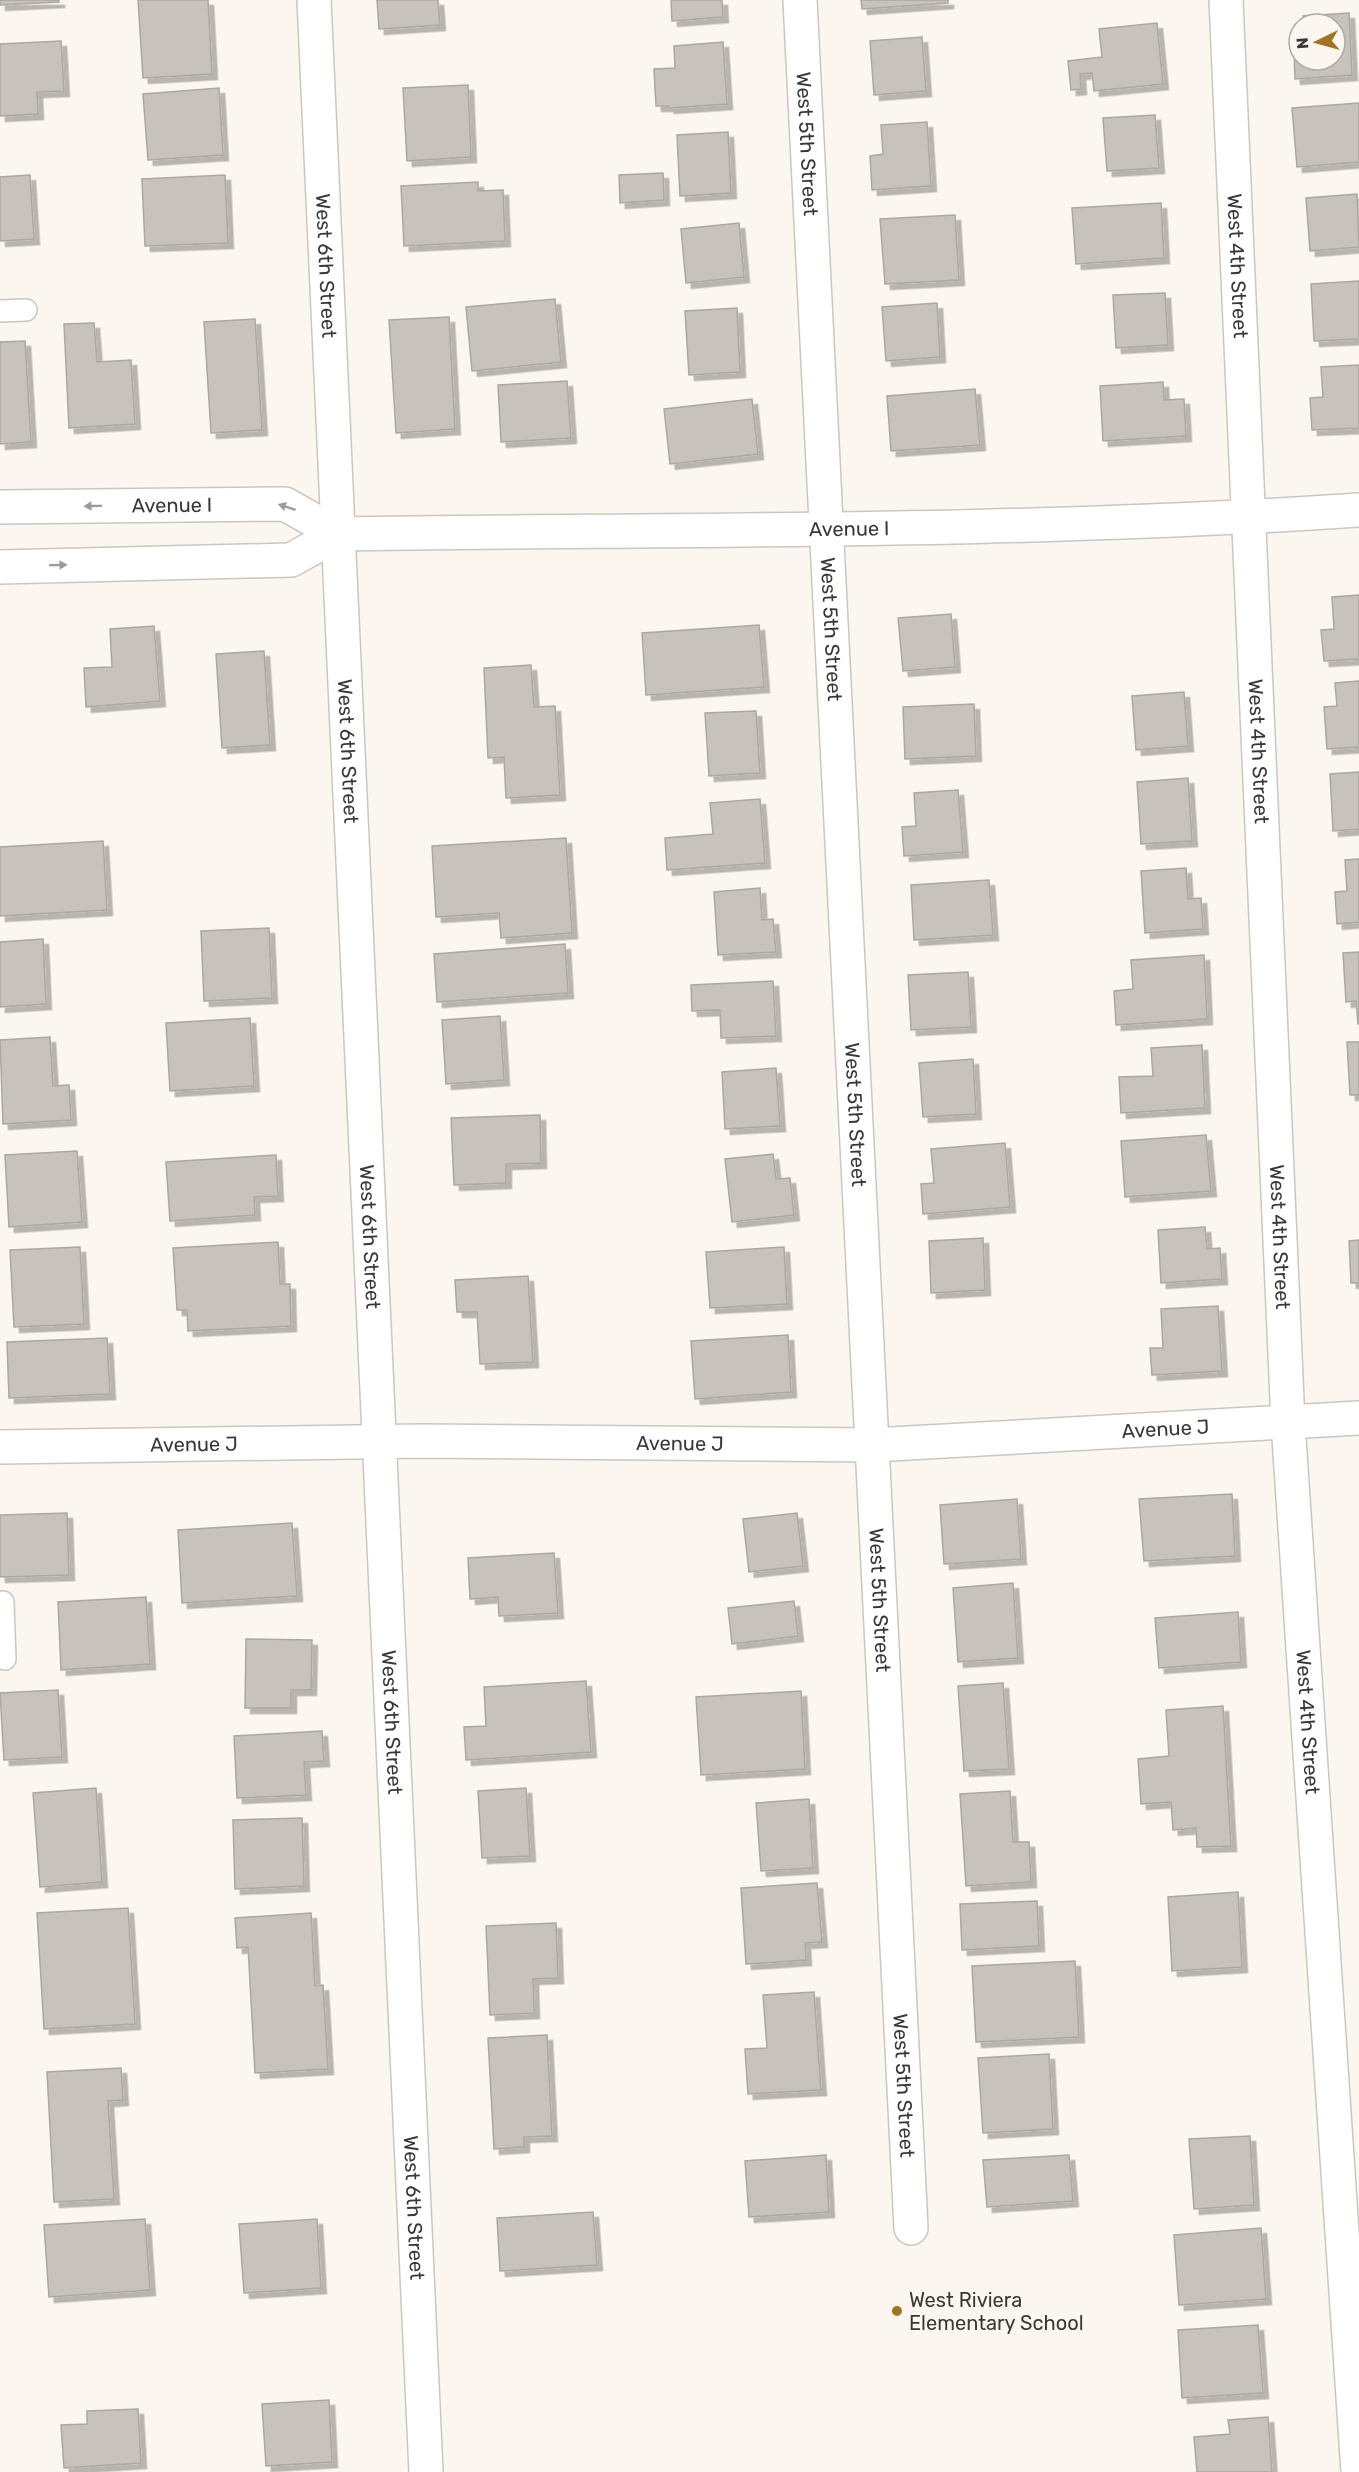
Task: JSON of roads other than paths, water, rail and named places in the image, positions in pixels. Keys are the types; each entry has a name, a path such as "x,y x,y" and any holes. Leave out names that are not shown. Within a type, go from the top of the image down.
{"street":[{"name":"West 6th Street","path":"314,0 426,2472"},
{"name":"West 5th Street","path":"800,0 911,2228"},
{"name":"West 4th Street","path":"1226,0 1288,1423 1358,2472"},
{"name":"Avenue I","path":"0,507 285,504 339,534"},
{"name":"Avenue I","path":"0,567 291,560 339,534 828,528 1247,518 1359,510"},
{"name":"Avenue J","path":"0,1447 380,1442 872,1444 1359,1418"}],"lane":[{"path":"0,312 26,310"},
{"path":"3,1602 2,1634 5,1659"}],"place":[{"name":"West Riviera Elementary School","path":"897,2311"}]}
